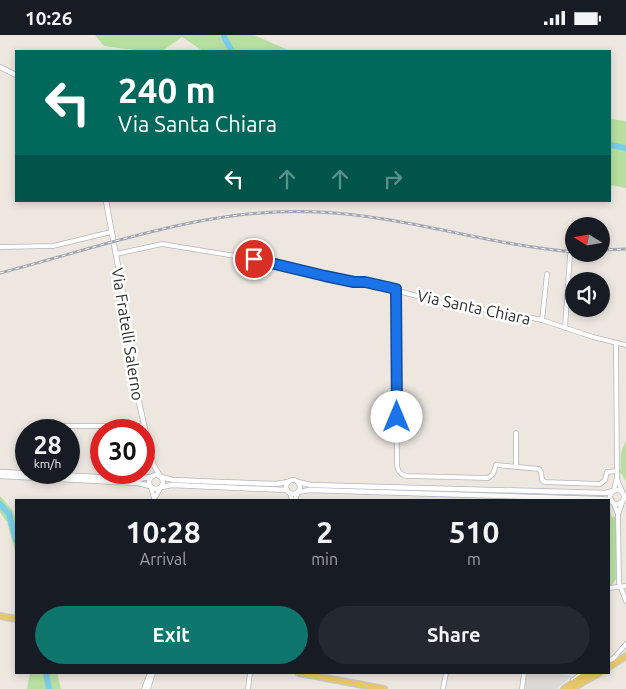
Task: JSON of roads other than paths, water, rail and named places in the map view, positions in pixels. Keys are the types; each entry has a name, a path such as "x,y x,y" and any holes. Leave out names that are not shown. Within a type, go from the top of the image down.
{"main road":[{"path":"0,616 15,619"},
{"path":"610,664 626,656"},
{"path":"305,674 384,689"},
{"path":"564,689 593,674"},
{"path":"571,689 594,674"}],"street":[{"path":"0,67 15,74"},
{"name":"Via Fratelli Salerno","path":"106,202 116,254 132,367 143,419"},
{"path":"0,247 53,246 112,232"},
{"name":"Via Santa Chiara","path":"116,254 162,243 254,259 354,282 365,282 396,289 443,303 513,314 626,345"},
{"path":"565,328 569,263"},
{"path":"542,321 547,273"},
{"path":"396,289 397,470 403,475 408,477 488,478 493,474 496,465 539,469 542,480 548,482 600,484 605,480 608,472 617,471"},
{"path":"616,343 617,479 610,495 618,514 619,583 626,601"},
{"path":"516,433 516,467"},
{"name":"Via Fratelli Salerno","path":"155,467 160,476"},
{"path":"0,472 90,477"},
{"path":"155,474 173,480 212,482 276,484 292,480 310,485 606,493 618,489 624,492"},
{"path":"0,476 138,483 158,489 166,485 192,485 295,494 310,490 600,499"},
{"path":"154,499 163,481 160,476"},
{"path":"617,479 625,497 618,514"},
{"path":"288,482 286,486 293,499"},
{"path":"294,499 300,486 298,482"},
{"path":"150,484 154,499"},
{"path":"612,501 617,504 624,501"},
{"path":"610,588 626,586"},
{"path":"610,664 626,644"},
{"path":"147,687 152,674"},
{"path":"248,689 250,674"},
{"path":"443,689 446,674"},
{"path":"522,689 524,674"},
{"path":"564,689 581,674"}],"waterway":[{"path":"224,35 231,50"},
{"path":"611,145 626,148"},
{"path":"0,504 9,514 15,536"},
{"path":"46,674 49,689"}],"railway":[{"path":"0,273 158,230 238,215 278,212 319,212 383,219 510,243 565,251"},
{"path":"610,250 626,249"}]}
